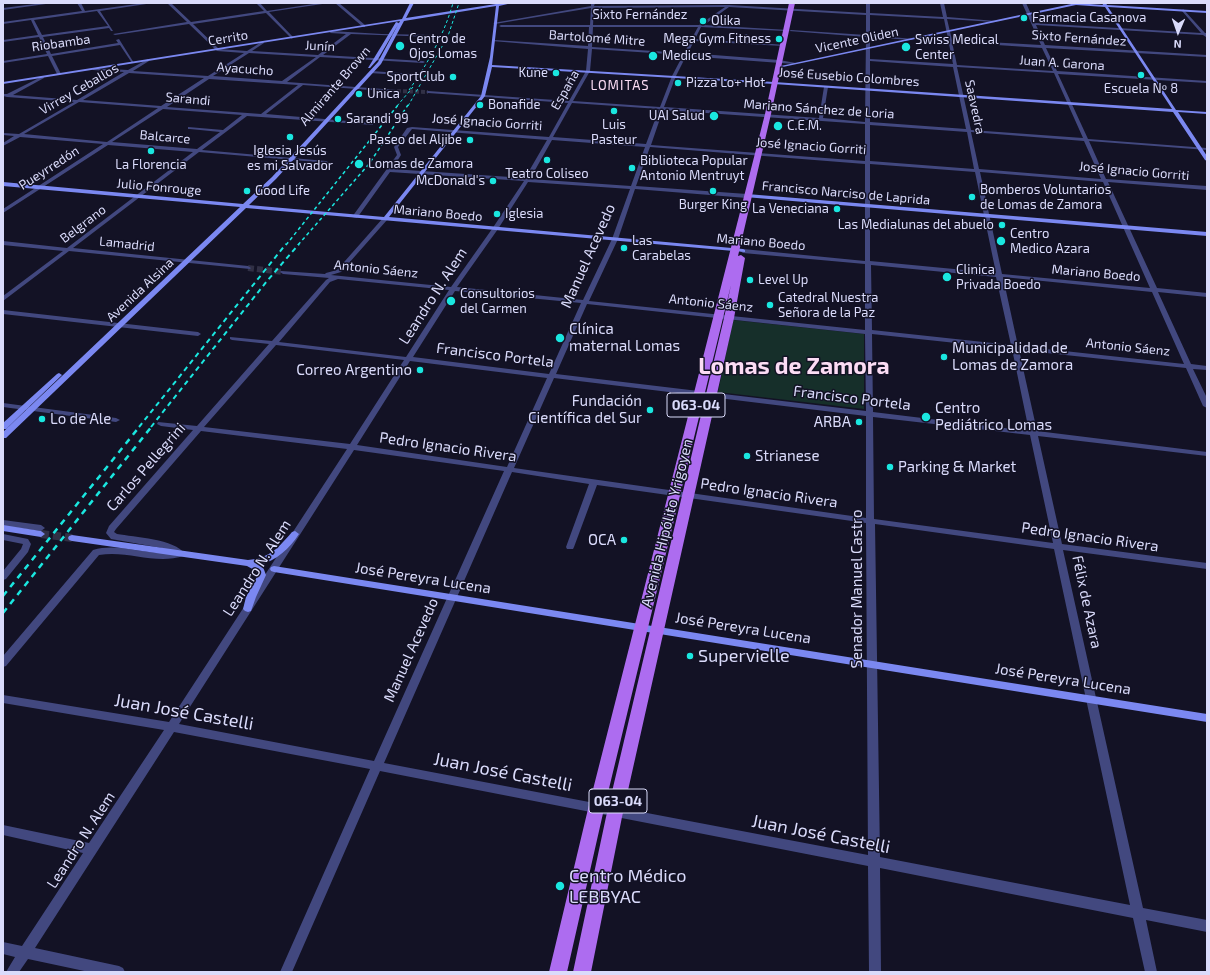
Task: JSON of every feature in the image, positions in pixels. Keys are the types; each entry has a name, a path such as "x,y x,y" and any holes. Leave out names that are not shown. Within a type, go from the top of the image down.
{"main road":[{"name":"Avenida Hipólito Yrigoyen","path":"558,972 596,809 649,628 704,394 724,317 760,153 770,116 789,31 793,9 792,3"},
{"name":"Avenida Hipólito Yrigoyen","path":"793,9 797,3"},
{"name":"Avenida Hipólito Yrigoyen","path":"781,64 783,45 789,31"},
{"name":"Avenida Hipólito Yrigoyen","path":"582,972 615,812 649,628"}],"street":[{"path":"3,9 51,3"},
{"path":"79,3 84,12"},
{"path":"3,23 151,3"},
{"path":"169,3 216,50"},
{"path":"258,3 292,38"},
{"path":"115,34 327,3"},
{"path":"337,3 364,26"},
{"name":"Almirante Brown","path":"354,88 376,59 408,3"},
{"name":"Almirante Brown","path":"289,159 354,88 372,72 382,60 412,3"},
{"name":"Cerrito","path":"3,83 510,3"},
{"name":"Senador Manuel Castro","path":"868,3 869,90 867,206 870,332 875,972"},
{"name":"Saavedra","path":"942,3 986,215"},
{"path":"1024,3 1124,227 1207,406"},
{"name":"Vicente Oliden","path":"794,63 1082,3"},
{"path":"328,281 340,274 454,130 483,96 494,42 498,4"},
{"path":"495,24 593,5 728,4 994,21"},
{"path":"700,26 728,4"},
{"path":"1074,4 1207,12"},
{"name":"España","path":"527,180 588,71 593,5"},
{"path":"1105,5 1207,160"},
{"path":"98,10 133,62"},
{"path":"1183,10 1206,35"},
{"path":"32,19 59,74"},
{"name":"Sixto Fernández","path":"495,24 700,26 911,39"},
{"path":"1033,24 1206,35"},
{"name":"Manuel Acevedo","path":"286,972 451,598 551,376 615,240 632,188 674,76 700,26"},
{"path":"3,41 109,27"},
{"path":"283,83 357,27"},
{"path":"331,32 435,36"},
{"path":"744,43 746,35"},
{"path":"692,40 783,45"},
{"name":"Sixto Fernández","path":"949,40 1207,56"},
{"name":"Pueyrredón","path":"3,211 263,42"},
{"name":"Bartolomé Mitre","path":"494,42 685,54 781,64 794,63"},
{"name":"Riobamba","path":"3,62 121,44"},
{"name":"Junín","path":"216,50 423,62"},
{"name":"Virrey Ceballos","path":"3,145 148,60"},
{"name":"Juan A. Garona","path":"868,60 1207,82"},
{"name":"José Eusebio Colombres","path":"490,66 674,76 1207,113"},
{"name":"Ayacucho","path":"93,69 397,91"},
{"path":"372,72 415,75"},
{"path":"4,96 43,77"},
{"path":"261,116 302,84"},
{"path":"821,120 826,86"},
{"name":"Mariano Sánchez de Loria","path":"428,92 1207,149"},
{"name":"Sarandi","path":"4,96 372,124"},
{"name":"Belgrano","path":"3,299 244,115"},
{"path":"190,128 222,131"},
{"name":"José Ignacio Gorriti","path":"388,170 400,154 395,149 396,147 409,129 412,128 867,161 1207,188"},
{"name":"Balcarce","path":"3,134 326,162"},
{"name":"Avenida Alsina","path":"3,436 28,408 186,261 289,159"},
{"path":"355,217 388,170"},
{"name":"Francisco Narciso de Laprida","path":"388,170 986,215 1207,234"},
{"name":"Leandro N. Alem","path":"12,972 274,569 453,289 527,180"},
{"name":"Julio Fonrouge","path":"3,184 313,212"},
{"name":"Mariano Boedo","path":"313,212 1207,295"},
{"name":"Félix de Azara","path":"986,215 1016,347 1151,972"},
{"name":"Lamadrid","path":"3,243 248,268"},
{"name":"Lamadrid","path":"186,261 248,270 255,267"},
{"name":"Antonio Sáenz","path":"328,281 321,277 278,272 286,270 340,274"},
{"name":"Antonio Sáenz","path":"283,272 340,274 453,289 1207,368"},
{"name":"Carlos Pellegrini","path":"181,554 169,547 114,537 110,533 117,522 328,281"},
{"path":"3,312 116,326 198,334"},
{"name":"Francisco Portela","path":"232,338 1207,454"},
{"path":"3,405 116,420"},
{"name":"Avenida Alsina","path":"3,427 28,408"},
{"name":"Pedro Ignacio Rivera","path":"161,424 352,447 871,522 1207,566"},
{"path":"570,547 594,482"},
{"path":"3,523 41,531 3,528"},
{"path":"72,538 248,563 266,561 274,556 296,534"},
{"path":"3,538 25,541 27,544 25,550 3,577"},
{"path":"3,663 96,552 109,550 156,557 181,554"},
{"path":"248,563 260,569 262,575 251,597 248,609"},
{"name":"José Pereyra Lucena","path":"274,569 872,663 1207,718"},
{"name":"Juan José Castelli","path":"3,699 377,766 1207,926"},
{"path":"3,830 91,850"},
{"path":"3,948 119,972"}],"green space":[{"path":"733,320 864,334 864,409 718,392"}],"tunnel":[{"path":"397,91 428,92"},
{"path":"248,268 283,272"},
{"path":"41,534 72,538"}],"railway":[{"path":"409,90 423,70 435,48 453,3"},
{"path":"408,106 448,36 459,3"},
{"path":"397,106 413,87"},
{"path":"286,245 398,105"},
{"path":"298,245 369,164 408,105"},
{"path":"139,427 286,244"},
{"path":"151,427 267,281 299,244"},
{"path":"3,596 140,426"},
{"path":"3,613 152,426"}],"place":[{"name":"Farmacia Casanova","path":"1024,18"},
{"name":"Olika","path":"703,21"},
{"name":"Mega Gym Fitness","path":"779,39"},
{"name":"Centro de Ojos Lomas","path":"400,46"},
{"name":"Swiss Medical Center","path":"906,47"},
{"name":"Medicus","path":"653,56"},
{"name":"Kune","path":"556,73"},
{"name":"Escuela Nº 8","path":"1141,75"},
{"name":"SportClub","path":"453,77"},
{"name":"Pizza Lo+ Hot","path":"678,83"},
{"name":"Unica","path":"359,94"},
{"name":"Bonafide","path":"480,105"},
{"name":"Luis Pasteur","path":"614,111"},
{"name":"UAI Salud","path":"714,116"},
{"name":"Sarandi 99","path":"338,119"},
{"name":"C.E.M.","path":"778,126"},
{"name":"Iglesia Jesús es mi Salvador","path":"290,137"},
{"name":"Paseo del Aljibe","path":"470,140"},
{"name":"La Florencia","path":"151,151"},
{"name":"Teatro Coliseo","path":"547,160"},
{"name":"Lomas de Zamora","path":"359,164"},
{"name":"Biblioteca Popular Antonio Mentruyt","path":"632,168"},
{"name":"McDonald's","path":"493,181"},
{"name":"Good Life","path":"247,191"},
{"name":"Burger King","path":"713,191"},
{"name":"Bomberos Voluntarios de Lomas de Zamora","path":"972,197"},
{"name":"La Veneciana","path":"837,209"},
{"name":"Iglesia","path":"497,214"},
{"name":"Las Medialunas del abuelo","path":"1002,225"},
{"name":"Centro Medico Azara","path":"1001,241"},
{"name":"Las Carabelas","path":"624,248"},
{"name":"Clinica Privada Boedo","path":"947,277"},
{"name":"Level Up","path":"750,280"},
{"name":"Consultorios del Carmen","path":"451,301"},
{"name":"Catedral Nuestra Señora de la Paz","path":"770,305"},
{"name":"Clínica maternal Lomas","path":"560,338"},
{"name":"Municipalidad de Lomas de Zamora","path":"944,357"},
{"name":"Correo Argentino","path":"420,370"},
{"name":"Fundación Científica del Sur","path":"650,410"},
{"name":"Centro Pediátrico Lomas","path":"926,417"},
{"name":"Lo de Ale","path":"42,419"},
{"name":"ARBA","path":"859,422"},
{"name":"Strianese","path":"747,456"},
{"name":"Parking & Market","path":"890,467"},
{"name":"OCA","path":"624,540"},
{"name":"Supervielle","path":"690,656"},
{"name":"Centro Médico LEBBYAC","path":"560,886"}],"district":[{"name":"LOMITAS","path":"620,86"},
{"name":"Lomas de Zamora","path":"794,366"}]}
